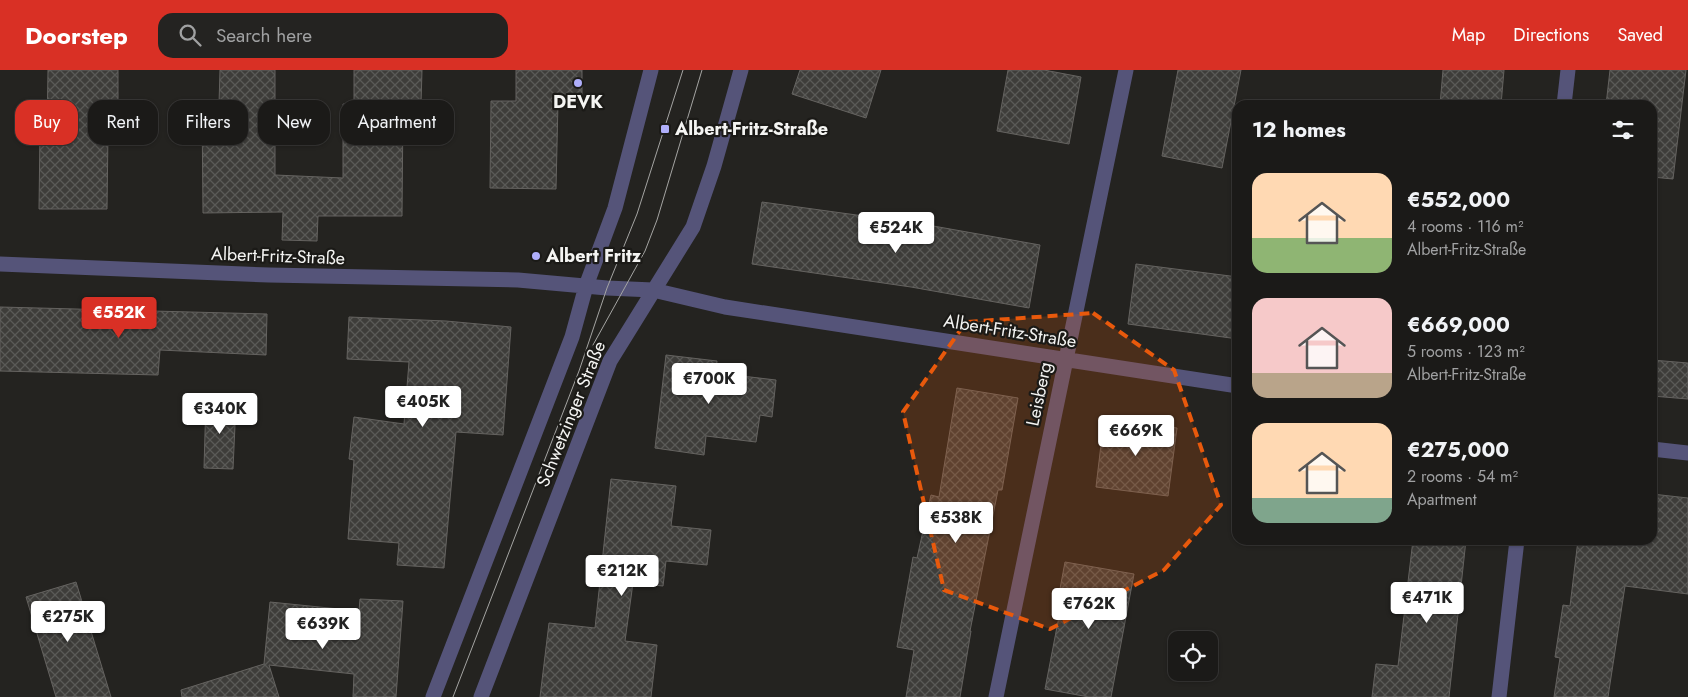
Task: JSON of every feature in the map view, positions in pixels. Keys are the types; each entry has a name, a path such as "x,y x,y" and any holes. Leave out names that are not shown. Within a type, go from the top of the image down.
{"street":[{"name":"Schwetzinger Straße","path":"433,697 572,337 586,286 615,208 650,70"},
{"name":"Schwetzinger Straße","path":"482,697 610,361 693,227 714,166 742,70"},
{"name":"Leisberg","path":"996,697 1126,70"},
{"path":"1565,100 1568,70"},
{"name":"Albert-Fritz-Straße","path":"0,264 269,275 518,280 653,290 726,307 1232,385"},
{"path":"1657,449 1688,453"},
{"path":"1499,697 1516,545"}],"highlighted area":[{"path":"1093,313 1174,370 1221,505 1164,570 1050,629 944,590 903,412 966,322"}],"building":[{"path":"48,70 118,70 118,100 88,100 88,145 108,145 107,209 39,209 40,145 78,145 78,100 48,100"},
{"path":"220,70 275,70 275,100 258,100 258,145 275,145 275,175 343,178 343,145 403,145 402,216 318,216 317,241 282,240 283,212 203,213 202,145 248,145 248,100 219,100"},
{"path":"354,70 422,70 421,100 354,100"},
{"path":"516,70 582,70 582,102 558,102 556,189 490,188 491,101 516,101"},
{"path":"800,70 881,70 866,118 792,94"},
{"path":"1008,70 1044,70 1081,77 1069,144 997,131"},
{"path":"1178,70 1241,70 1235,100 1232,100 1232,116 1222,168 1162,156"},
{"path":"1443,70 1504,70 1501,100 1440,100"},
{"path":"1610,70 1686,70 1673,179 1657,177 1657,100 1607,100"},
{"path":"762,202 922,224 1040,245 1029,308 911,287 752,264"},
{"path":"1136,264 1232,276 1232,338 1128,324"},
{"path":"0,307 267,314 266,355 160,350 158,375 0,371"},
{"path":"349,317 446,321 511,327 503,435 456,432 444,568 397,565 399,543 348,539 354,460 349,459 354,417 404,424 409,362 347,359"},
{"path":"666,355 717,361 716,373 776,380 772,417 760,415 756,442 706,436 704,455 655,448"},
{"path":"1657,360 1688,363 1688,399 1657,396"},
{"path":"957,388 1018,398 1002,490 998,490 970,631 960,697 906,697 914,650 897,647 913,557 917,558 931,495 939,497"},
{"path":"206,399 236,403 233,469 204,468"},
{"path":"1104,419 1177,428 1168,496 1096,487"},
{"path":"611,479 676,486 671,526 711,530 707,565 666,561 663,586 633,583 625,641 657,645 651,697 540,697 549,623 595,628"},
{"path":"1657,495 1688,498 1688,594 1625,586 1608,697 1554,697 1560,658 1555,657 1563,605 1570,606 1577,545 1657,545"},
{"path":"1412,545 1465,545 1449,697 1372,697 1376,664 1398,666"},
{"path":"1065,562 1134,574 1111,697 1089,697 1045,689 1061,606 1057,605"},
{"path":"76,582 111,697 56,697 26,597"},
{"path":"360,599 403,601 396,697 353,697 354,674 269,665 279,697 182,697 181,690 264,664 270,602 359,611"}],"tram line":[{"path":"453,697 579,371 607,288 637,214 683,70"},
{"path":"593,345 645,251 657,220 702,70"}],"place":[{"name":"DEVK","path":"578,83"},
{"name":"Albert-Fritz-Straße","path":"665,129"},
{"name":"Albert Fritz","path":"536,256"}]}
